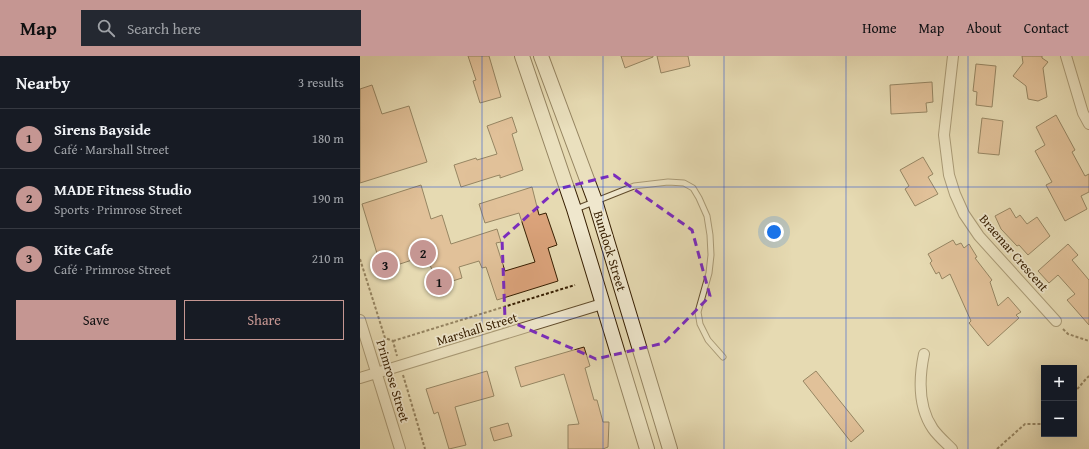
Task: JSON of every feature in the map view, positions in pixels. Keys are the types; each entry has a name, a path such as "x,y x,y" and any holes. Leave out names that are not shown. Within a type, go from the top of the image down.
{"main road":[{"name":"Bundock Street","path":"522,56 574,210 647,449"},
{"name":"Bundock Street","path":"541,56 595,201 670,449"}],"street":[{"name":"Braemar Crescent","path":"953,56 944,135 949,175 955,194 964,214 979,236 1056,321"},
{"path":"1066,56 1083,113 1089,124"},
{"name":"Marshall Street","path":"360,378 602,304"},
{"name":"Primrose Street","path":"360,320 400,449"},
{"path":"924,354 920,382 925,412 933,429 952,449"}],"lane":[{"path":"574,210 634,186 650,183 684,183 693,188 707,216 710,235 711,255 709,273 698,312 700,324 708,340 722,357"}],"path":[{"path":"360,259 385,338 393,341 575,285"},
{"path":"1056,321 1068,334 1089,341"},
{"path":"393,341 426,449"},
{"path":"1077,389 1089,376"},
{"path":"997,449 1025,424 1041,424"}],"highlighted area":[{"path":"614,175 692,230 710,296 664,343 596,359 505,319 502,239 558,189"}],"building":[{"path":"468,56 489,56 501,97 480,103 473,81 476,80"},
{"path":"621,56 653,56 653,57 625,68"},
{"path":"657,56 688,56 690,66 661,73"},
{"path":"1022,56 1042,56 1042,58 1048,62 1043,68 1047,97 1038,101 1028,99 1026,86 1013,76 1023,63"},
{"path":"976,64 996,66 992,107 976,105 977,92 973,91"},
{"path":"932,82 933,102 926,103 927,112 891,114 890,85"},
{"path":"372,85 382,114 409,106 427,162 360,183 360,89"},
{"path":"1056,115 1075,150 1072,152 1085,176 1089,174 1089,192 1081,196 1087,209 1065,221 1046,185 1052,182 1035,151 1045,145 1036,127"},
{"path":"512,117 517,132 512,134 523,170 500,178 500,175 461,187 454,165 476,158 477,160 497,154 487,126"},
{"path":"982,118 1003,121 999,155 978,153"},
{"path":"923,157 933,174 928,177 938,194 915,206 905,189 909,186 900,170"},
{"path":"421,185 431,219 442,215 451,244 497,229 501,242 496,243 505,271 535,262 519,213 485,223 479,204 532,187 539,215 546,213 557,245 548,248 558,281 497,300 486,267 482,268 479,261 459,267 462,278 437,286 427,255 382,270 362,204"},
{"path":"1010,208 1016,218 1020,215 1027,224 1037,217 1050,236 1028,255 1001,229 995,216"},
{"path":"953,240 956,245 961,243 964,248 969,244 977,257 975,258 992,280 990,282 998,306 1008,297 1021,312 1016,315 1019,318 988,346 969,323 971,321 950,274 942,279 939,272 936,274 930,263 932,261 928,254"},
{"path":"1068,244 1078,255 1072,260 1089,280 1089,325 1067,300 1075,294 1058,275 1049,283 1038,271"},
{"path":"584,347 590,366 585,368 594,400 597,400 603,422 609,422 608,447 603,449 568,449 568,425 579,424 564,374 521,387 515,367"},
{"path":"487,371 494,396 455,407 466,445 449,449 438,412 434,414 426,389"},
{"path":"816,371 864,431 851,442 803,381"},
{"path":"508,423 512,436 494,441 490,428"}],"place":[{"name":"MADE Fitness Studio","path":"423,253"},
{"name":"Kite Cafe","path":"385,265"},
{"name":"Sirens Bayside","path":"439,282"}]}
